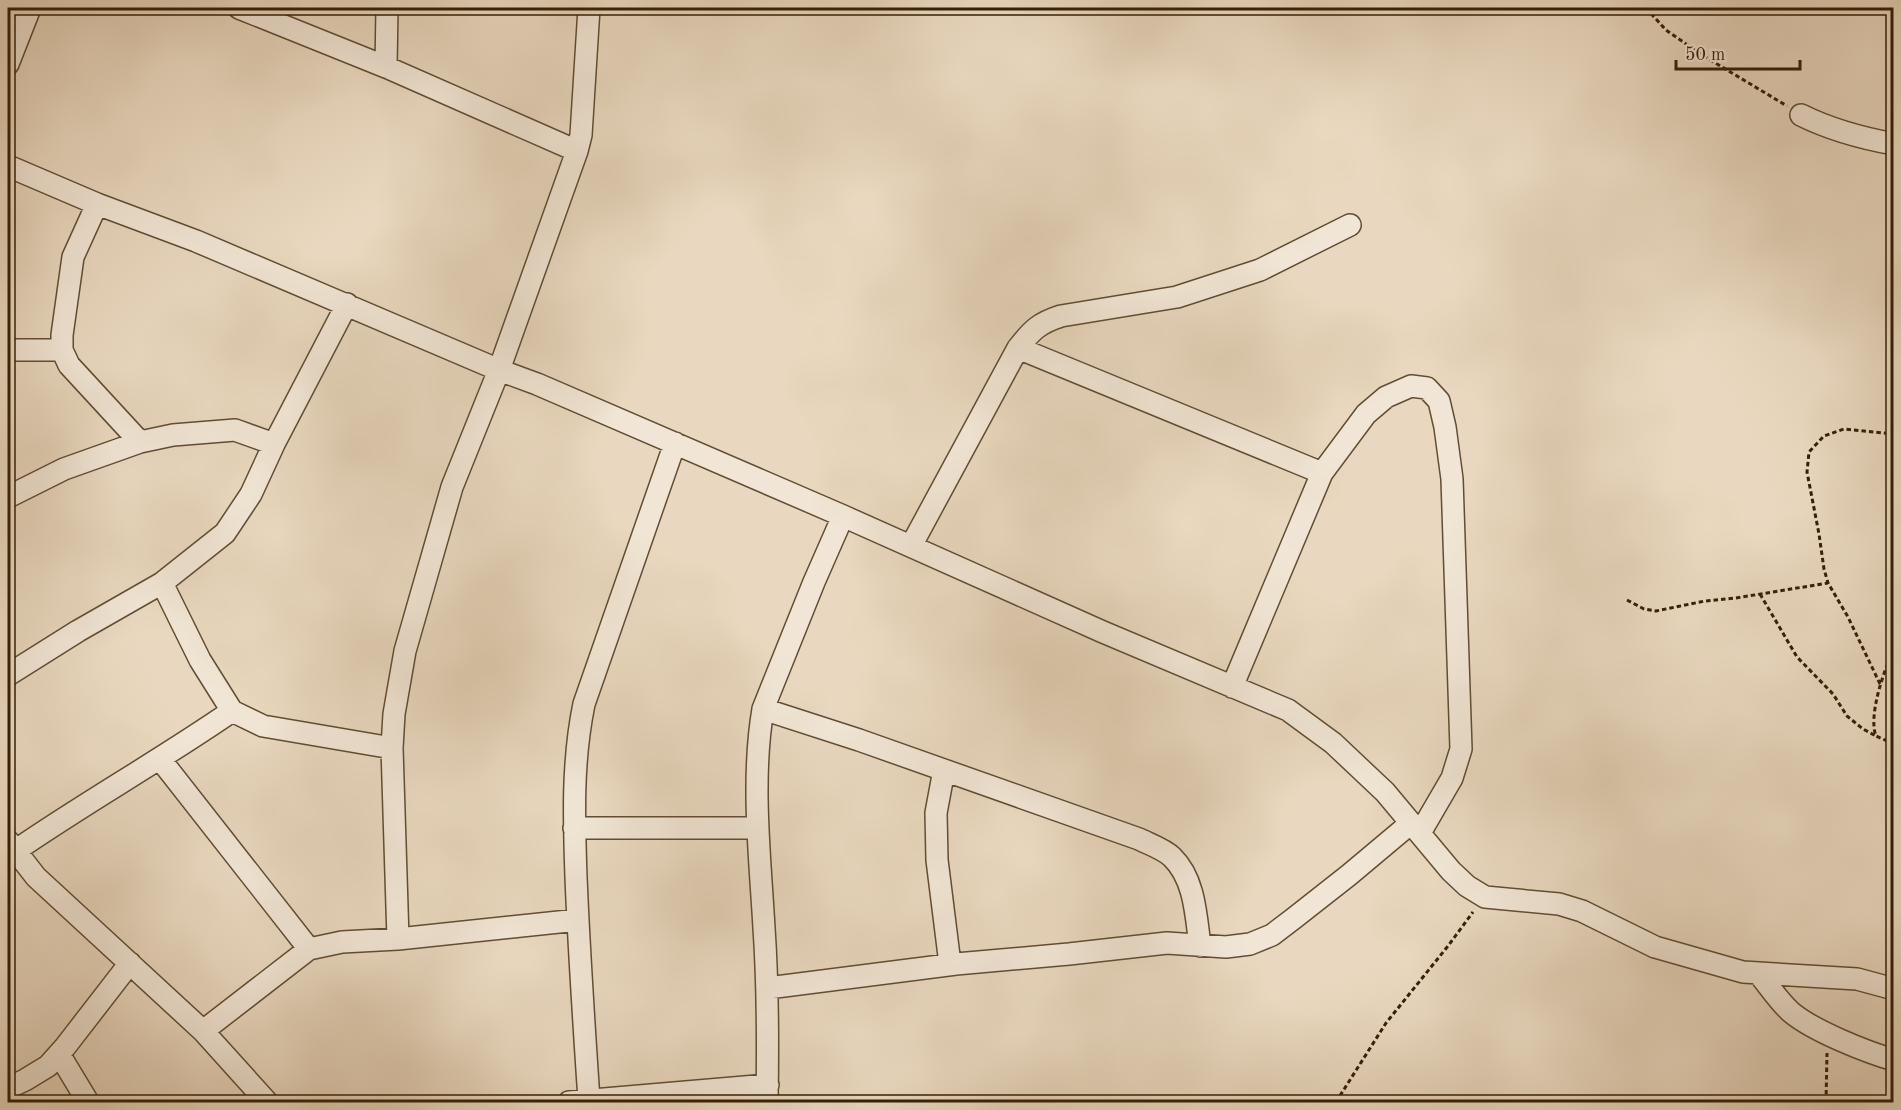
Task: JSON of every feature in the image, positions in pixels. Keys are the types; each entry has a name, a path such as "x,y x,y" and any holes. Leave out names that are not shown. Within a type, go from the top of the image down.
{"street":[{"path":"8,64 30,8"},
{"path":"239,8 386,67 577,151"},
{"path":"386,67 387,8"},
{"path":"398,939 392,748 394,714 408,640 452,487 499,370 577,151 589,8"},
{"path":"1801,114 1822,125 1861,138 1893,144"},
{"path":"8,166 97,204 196,241 537,384 843,516 1103,632 1288,710 1333,743 1385,792 1451,871 1472,890 1485,897 1559,904 1582,911 1655,947 1743,972 1857,979 1893,988"},
{"path":"97,204 73,257 62,350 69,365 141,442"},
{"path":"911,546 1018,348 1043,322 1061,316 1177,297 1260,270 1350,225"},
{"path":"8,675 78,630 162,583 225,533 251,494 274,444 347,304"},
{"path":"1018,348 1322,473"},
{"path":"8,350 62,350"},
{"path":"768,988 950,964 1167,943 1226,947 1250,944 1272,934 1415,828 1452,778 1461,748 1452,479 1439,401 1427,388 1411,386 1386,398 1366,414 1322,473 1232,687"},
{"path":"9,492 64,469 141,442 173,435 235,430 274,444"},
{"path":"675,443 584,704 577,738 574,828 578,920 579,1101 768,1094 768,988 758,828 759,746 763,709 843,516"},
{"path":"162,583 200,660 232,711 263,726 392,748"},
{"path":"763,709 1139,839 1171,855 1183,870 1190,890 1200,946"},
{"path":"232,711 160,759 66,816 11,846 36,877 203,1031 267,1102"},
{"path":"160,759 309,949"},
{"path":"944,770 936,813 937,860 950,964"},
{"path":"574,828 758,828"},
{"path":"203,1031 309,949 342,942 398,939 578,920"},
{"path":"8,1088 48,1066 129,963"},
{"path":"1759,974 1792,1013 1827,1033 1875,1055 1893,1059"},
{"path":"59,1054 88,1102"}],"path":[{"path":"1646,8 1666,30 1702,55 1801,114"},
{"path":"1880,684 1848,617 1828,583 1807,472 1809,452 1824,436 1844,429 1893,434"},
{"path":"1627,600 1644,609 1656,611 1705,601 1828,583"},
{"path":"1760,594 1797,657 1833,694 1847,716 1863,729 1893,744"},
{"path":"1876,736 1874,729 1880,684 1893,650"},
{"path":"1335,1102 1386,1023 1485,897"},
{"path":"1826,1102 1827,1033"}]}
